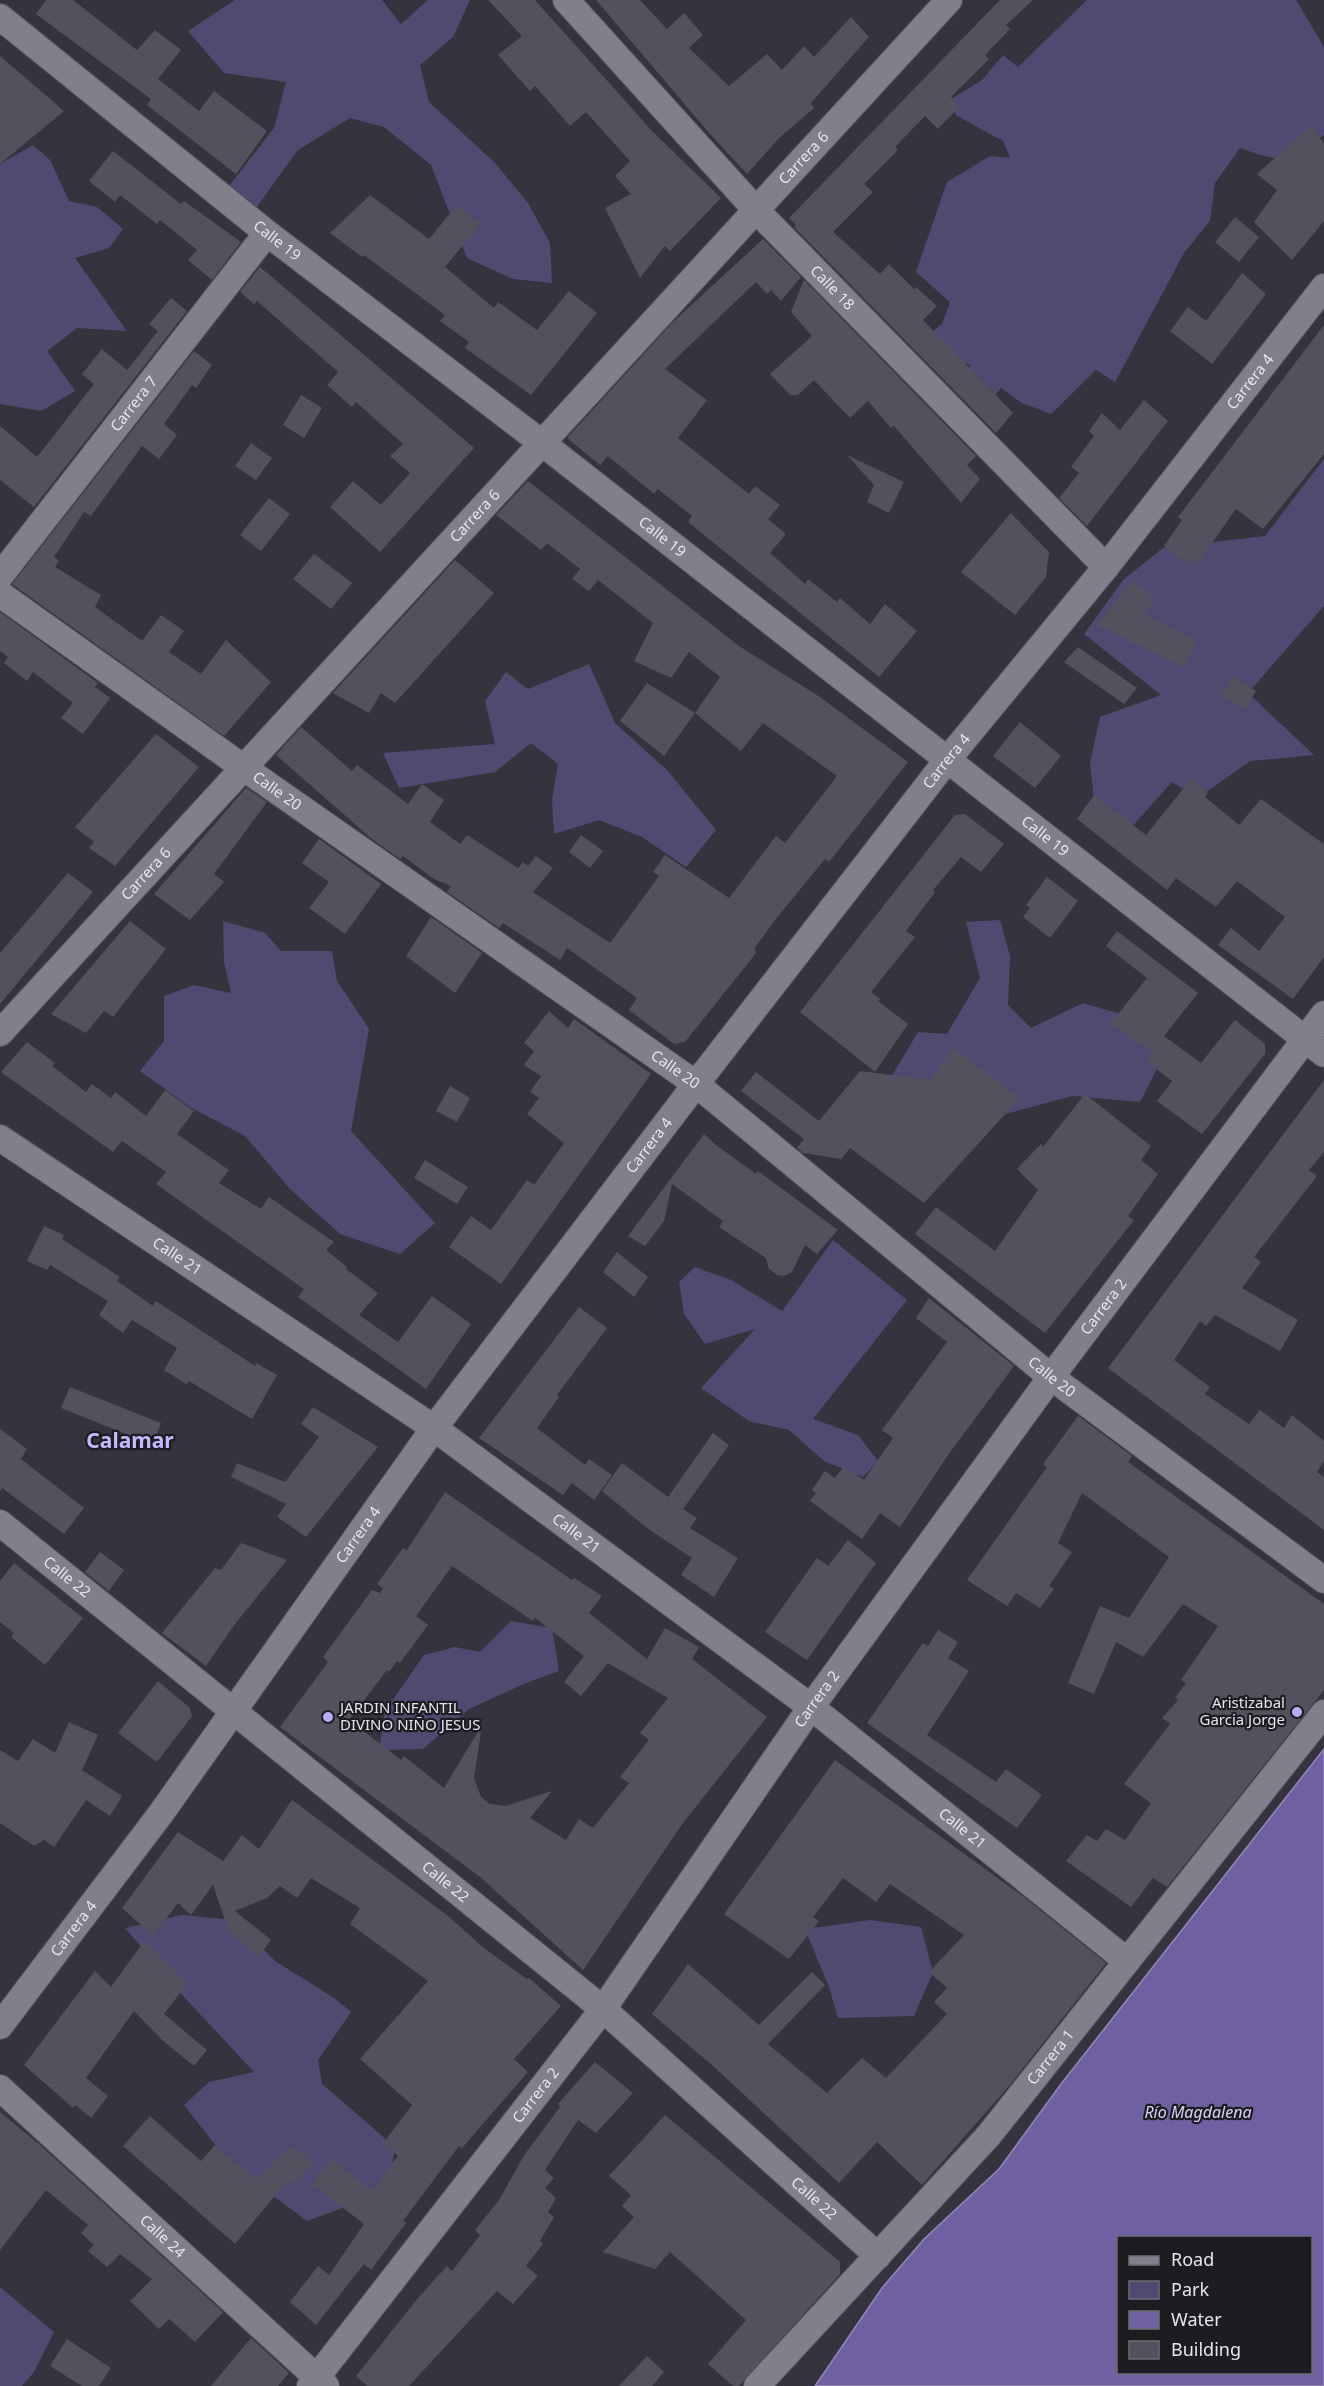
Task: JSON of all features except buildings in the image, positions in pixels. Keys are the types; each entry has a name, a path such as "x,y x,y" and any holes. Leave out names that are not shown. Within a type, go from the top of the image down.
{"street":[{"name":"Calle 18","path":"566,0 756,210 1106,567"},
{"name":"Carrera 6","path":"0,1033 949,0"},
{"name":"Calle 19","path":"0,17 267,233 542,443 1314,1047"},
{"name":"Carrera 7","path":"0,576 267,233"},
{"name":"Carrera 4","path":"0,2026 236,1710 434,1428 696,1084 948,759 1106,567 1324,286"},
{"name":"Calle 20","path":"0,594 243,768 696,1084 1051,1377 1324,1580"},
{"name":"Carrera 2","path":"317,2383 603,2009 811,1707 1051,1377 1314,1047 1324,1014"},
{"name":"Calle 21","path":"0,1138 434,1428 811,1707 1127,1961"},
{"name":"Calle 22","path":"0,1523 236,1710 603,2009 878,2256"},
{"name":"Carrera 1","path":"757,2386 989,2135 1324,1713"},
{"name":"Calle 24","path":"0,2088 317,2383"}],"green space":[{"path":"235,0 382,0 401,24 428,0 470,0 453,37 420,65 429,102 495,163 528,203 550,243 552,283 513,279 467,258 431,165 384,127 350,118 298,150 256,208 229,186 274,128 286,82 224,73 188,31"},
{"path":"1087,0 1296,0 1324,47 1324,135 1301,151 1285,158 1266,157 1240,148 1215,183 1210,221 1184,253 1115,382 1096,370 1051,414 1022,403 1001,388 985,407 966,385 970,365 915,345 942,324 950,302 916,272 947,182 990,156 1010,158 1003,141 957,116 948,101 982,80 1003,55 1018,67"},
{"path":"33,145 50,160 69,201 97,207 123,229 109,248 75,258 127,331 77,328 47,351 75,391 41,411 0,404 0,164"},
{"path":"1324,459 1324,606 1248,693 1314,755 1250,761 1198,798 1172,782 1127,832 1095,810 1090,763 1100,717 1161,695 1084,634 1123,580 1163,548 1265,536"},
{"path":"589,664 615,723 667,770 716,830 686,867 642,837 599,820 554,834 552,800 558,764 531,743 495,772 399,788 383,753 495,744 485,701 506,672 528,689"},
{"path":"1000,920 1010,956 1008,1005 1031,1028 1083,1003 1124,1015 1163,1057 1140,1102 1072,1096 999,1116 888,1082 918,1032 947,1034 980,978 966,922"},
{"path":"223,921 265,933 281,951 332,951 337,981 369,1029 351,1131 435,1223 400,1254 340,1234 290,1189 245,1136 190,1107 140,1071 164,1041 164,996 194,985 231,993 224,962"},
{"path":"833,1240 907,1300 813,1419 858,1435 878,1461 863,1477 824,1461 789,1430 749,1421 701,1388 755,1329 705,1344 684,1314 679,1282 695,1267 731,1280 782,1311"},
{"path":"511,1621 552,1628 559,1671 469,1709 423,1749 379,1750 385,1711 424,1655 455,1647 480,1652"},
{"path":"182,1915 234,1920 275,1961 334,1998 351,2012 318,2060 322,2084 395,2147 388,2191 307,2221 230,2164 184,2105 209,2082 254,2072 184,1997 125,1928"},
{"path":"870,1920 921,1927 933,1972 914,2016 838,2018 829,1987 805,1929"},
{"path":"0,2287 54,2332 34,2372 22,2386 0,2386"}],"water":[{"name":"Río Magdalena","path":"1324,1749 1324,2386 815,2386 882,2288 924,2239 999,2169 1061,2084"}],"place":[{"name":"Aristizabal Garcia Jorge","path":"1297,1712"},
{"name":"JARDIN INFANTIL DIVINO NIÑO JESUS","path":"328,1717"}],"district":[{"name":"Calamar","path":"130,1441"}]}
